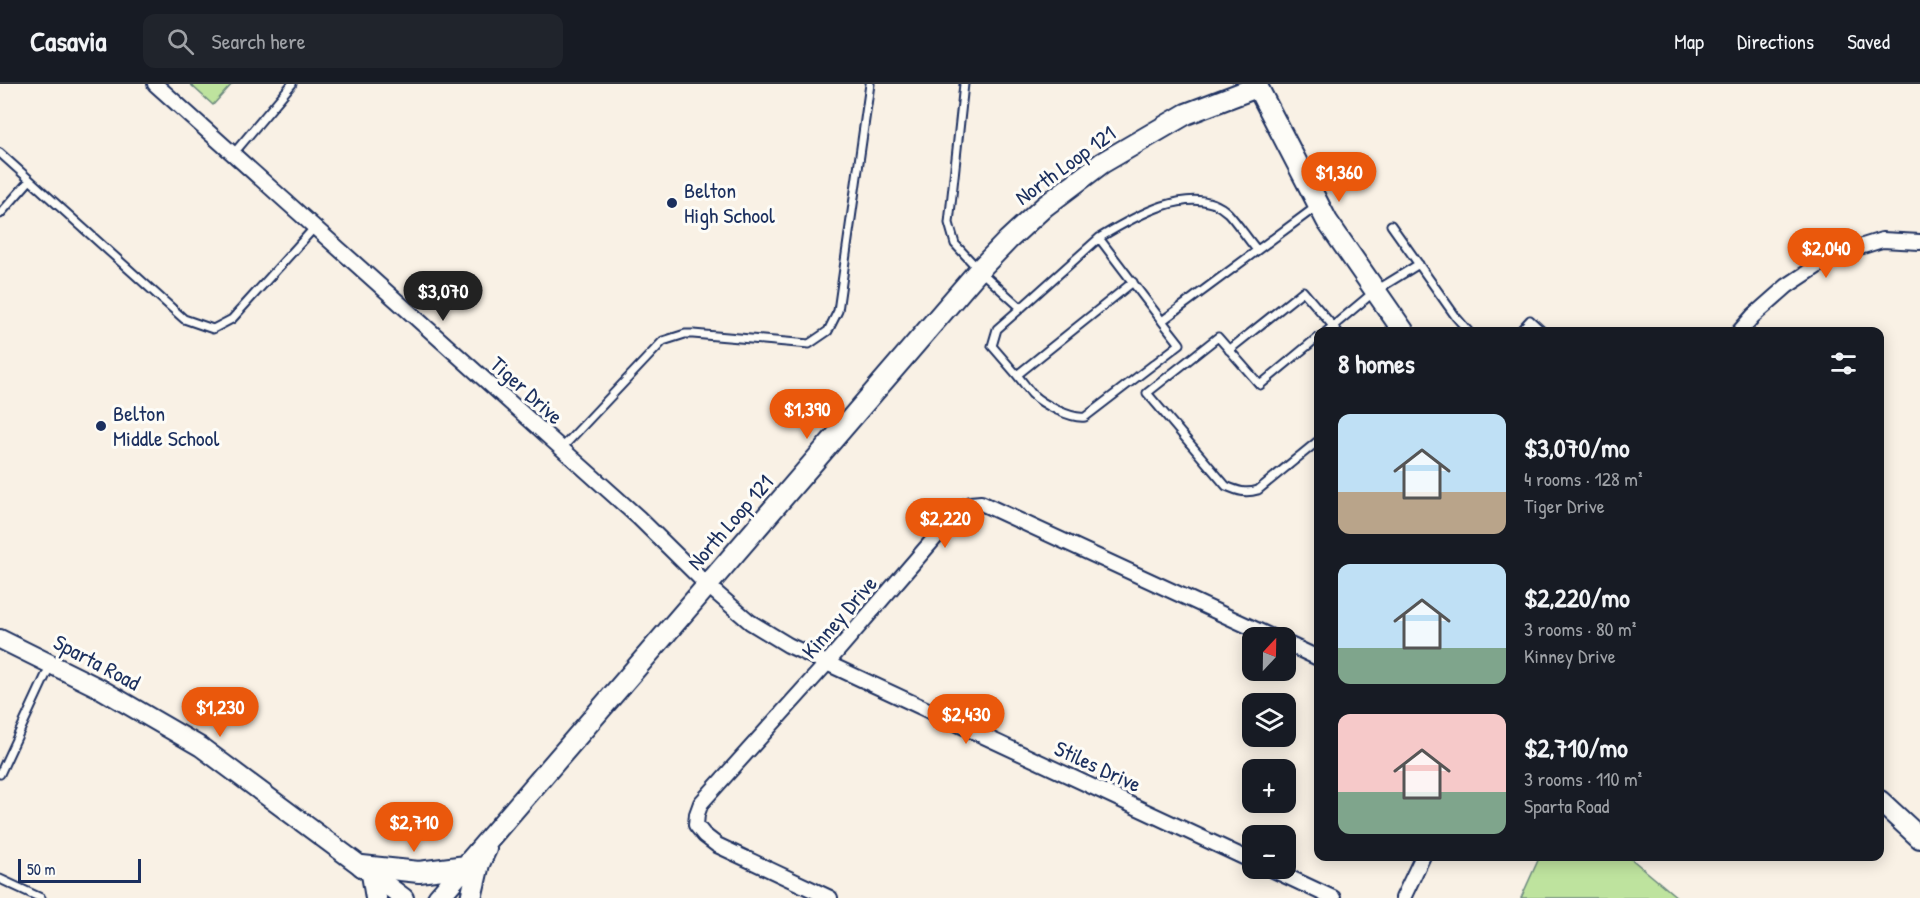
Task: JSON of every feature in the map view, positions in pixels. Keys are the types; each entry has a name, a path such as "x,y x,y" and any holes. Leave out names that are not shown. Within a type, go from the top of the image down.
{"main road":[{"name":"North Loop 121","path":"438,898 979,270 1008,240 1045,206 1102,163 1186,114 1258,85"},
{"path":"1258,85 1327,221 1400,327"},
{"path":"1884,805 1920,838"},
{"path":"471,898 480,864 491,837"},
{"path":"376,898 367,870 419,872 466,866"}],"street":[{"name":"Tiger Drive","path":"155,84 639,518 707,585"},
{"path":"1743,327 1752,316 1787,286 1834,255 1882,240 1920,242"},
{"name":"Kinney Drive","path":"830,898 717,845 696,825 697,814 701,803 827,663 958,511 976,502 1251,627"},
{"name":"Stiles Drive","path":"707,585 750,622 788,645 1242,856"},
{"name":"Sparta Road","path":"0,639 99,688 201,747 404,898"},
{"path":"1296,648 1314,656"},
{"path":"1403,898 1421,861"},
{"path":"1292,879 1333,898"}],"lane":[{"path":"234,153 292,84"},
{"path":"561,449 663,341 685,334 693,334 808,344 828,331 838,311 870,84"},
{"path":"964,84 949,223 955,244 979,270 1021,308"},
{"path":"0,153 184,319 213,329 232,319 315,227"},
{"path":"0,214 30,180"},
{"path":"1099,238 1180,344 1085,417 1075,417 1033,395 992,346 996,329 1099,238 1130,219 1167,204 1193,200 1211,204 1226,212 1257,250"},
{"path":"1162,321 1318,205"},
{"path":"1391,225 1465,327"},
{"path":"1337,327 1375,291 1419,264"},
{"path":"1017,375 1133,282"},
{"path":"1229,350 1304,291 1335,327"},
{"path":"1524,327 1530,320 1538,327"},
{"path":"1314,340 1260,385 1218,337 1148,393 1226,486 1238,492 1248,493 1258,490 1314,444"},
{"path":"0,774 51,664"},
{"path":"0,879 41,898"}],"green space":[{"path":"190,84 232,84 213,105"},
{"path":"1538,861 1634,861 1678,898 1521,898"}],"place":[{"name":"Belton High School","path":"672,203"},
{"name":"Belton Middle School","path":"101,426"}]}
